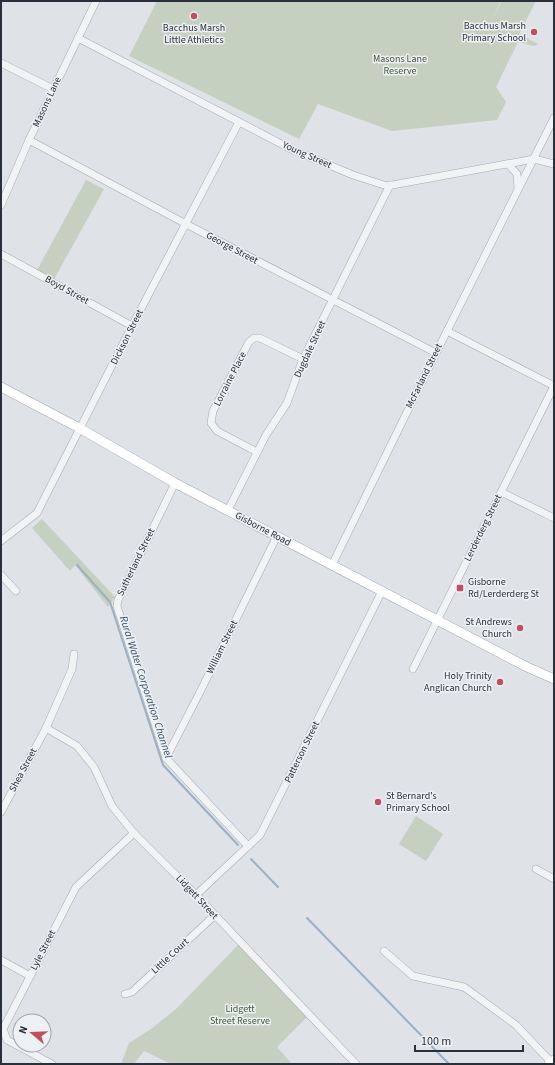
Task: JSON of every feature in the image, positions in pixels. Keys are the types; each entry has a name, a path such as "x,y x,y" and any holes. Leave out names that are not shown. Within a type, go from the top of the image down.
{"main road":[{"name":"Gisborne Road","path":"1,387 81,429 175,483 527,667 554,679"},
{"name":"Gisborne Road","path":"527,667 554,675"}],"street":[{"name":"Masons Lane","path":"1,205 29,140 96,1"},
{"name":"Young Street","path":"78,38 291,149 353,175 390,185 534,160 554,164"},
{"path":"1,62 53,89"},
{"name":"McFarland Street","path":"332,565 554,118"},
{"name":"Dickson Street","path":"1,541 36,513 81,429 132,326 239,122"},
{"name":"George Street","path":"29,140 333,301 436,353"},
{"path":"508,164 517,174 518,189"},
{"name":"Dugdale Street","path":"228,510 266,435 287,403 303,359 390,185"},
{"name":"Boyd Street","path":"1,254 132,326"},
{"path":"447,331 554,386"},
{"name":"Lorraine Place","path":"257,452 217,430 211,423 213,411 249,342 254,338 260,338 303,359"},
{"name":"Lerderderg Street","path":"413,669 554,386"},
{"name":"Sutherland Street","path":"175,483 118,600 117,606 166,758 248,846"},
{"path":"501,492 554,518"},
{"name":"William Street","path":"166,758 277,536"},
{"path":"1,575 16,591"},
{"name":"Patterson Street","path":"196,895 260,835 291,776 382,591"},
{"name":"Shea Street","path":"1,812 46,728 72,669 74,654"},
{"name":"Lidgett Street","path":"46,728 77,746 94,767 112,806 134,833 196,895 214,916 356,1064"},
{"name":"Lyle Street","path":"52,1064 7,1040 3,1035 3,1029 76,887 134,833"},
{"path":"536,869 554,878"},
{"name":"Little Court","path":"125,994 132,992 214,916"},
{"path":"384,951 413,976 464,987 516,1025 551,1062"},
{"path":"1,960 30,976"}],"green space":[{"name":"Masons Lane Reserve","path":"157,1 501,1 492,20 502,1 536,1 519,34 538,44 534,46 518,42 496,87 506,102 497,120 392,131 318,104 299,139 129,56"},
{"path":"86,180 104,189 53,281 36,272"},
{"path":"42,519 115,597 108,607 75,565 70,571 32,528"},
{"path":"416,816 443,834 426,861 399,844"},
{"name":"Lidgett Street Reserve","path":"240,943 309,1015 277,1047 291,1063 171,1064 144,1051 134,1064 121,1064 129,1043 151,1029 176,1009"}],"waterway":[{"name":"Rural Water Corporation Channel","path":"77,565 110,602 163,765 238,845"},
{"name":"Rural Water Corporation Channel","path":"251,859 278,887"},
{"name":"Rural Water Corporation Channel","path":"307,918 449,1064"}],"place":[{"name":"Bacchus Marsh Little Athletics","path":"194,16"},
{"name":"Bacchus Marsh Primary School","path":"534,32"},
{"name":"Gisborne Rd/Lerderderg St","path":"460,588"},
{"name":"St Andrews Church","path":"520,628"},
{"name":"Holy Trinity Anglican Church","path":"500,682"},
{"name":"St Bernard's Primary School","path":"378,802"}]}
